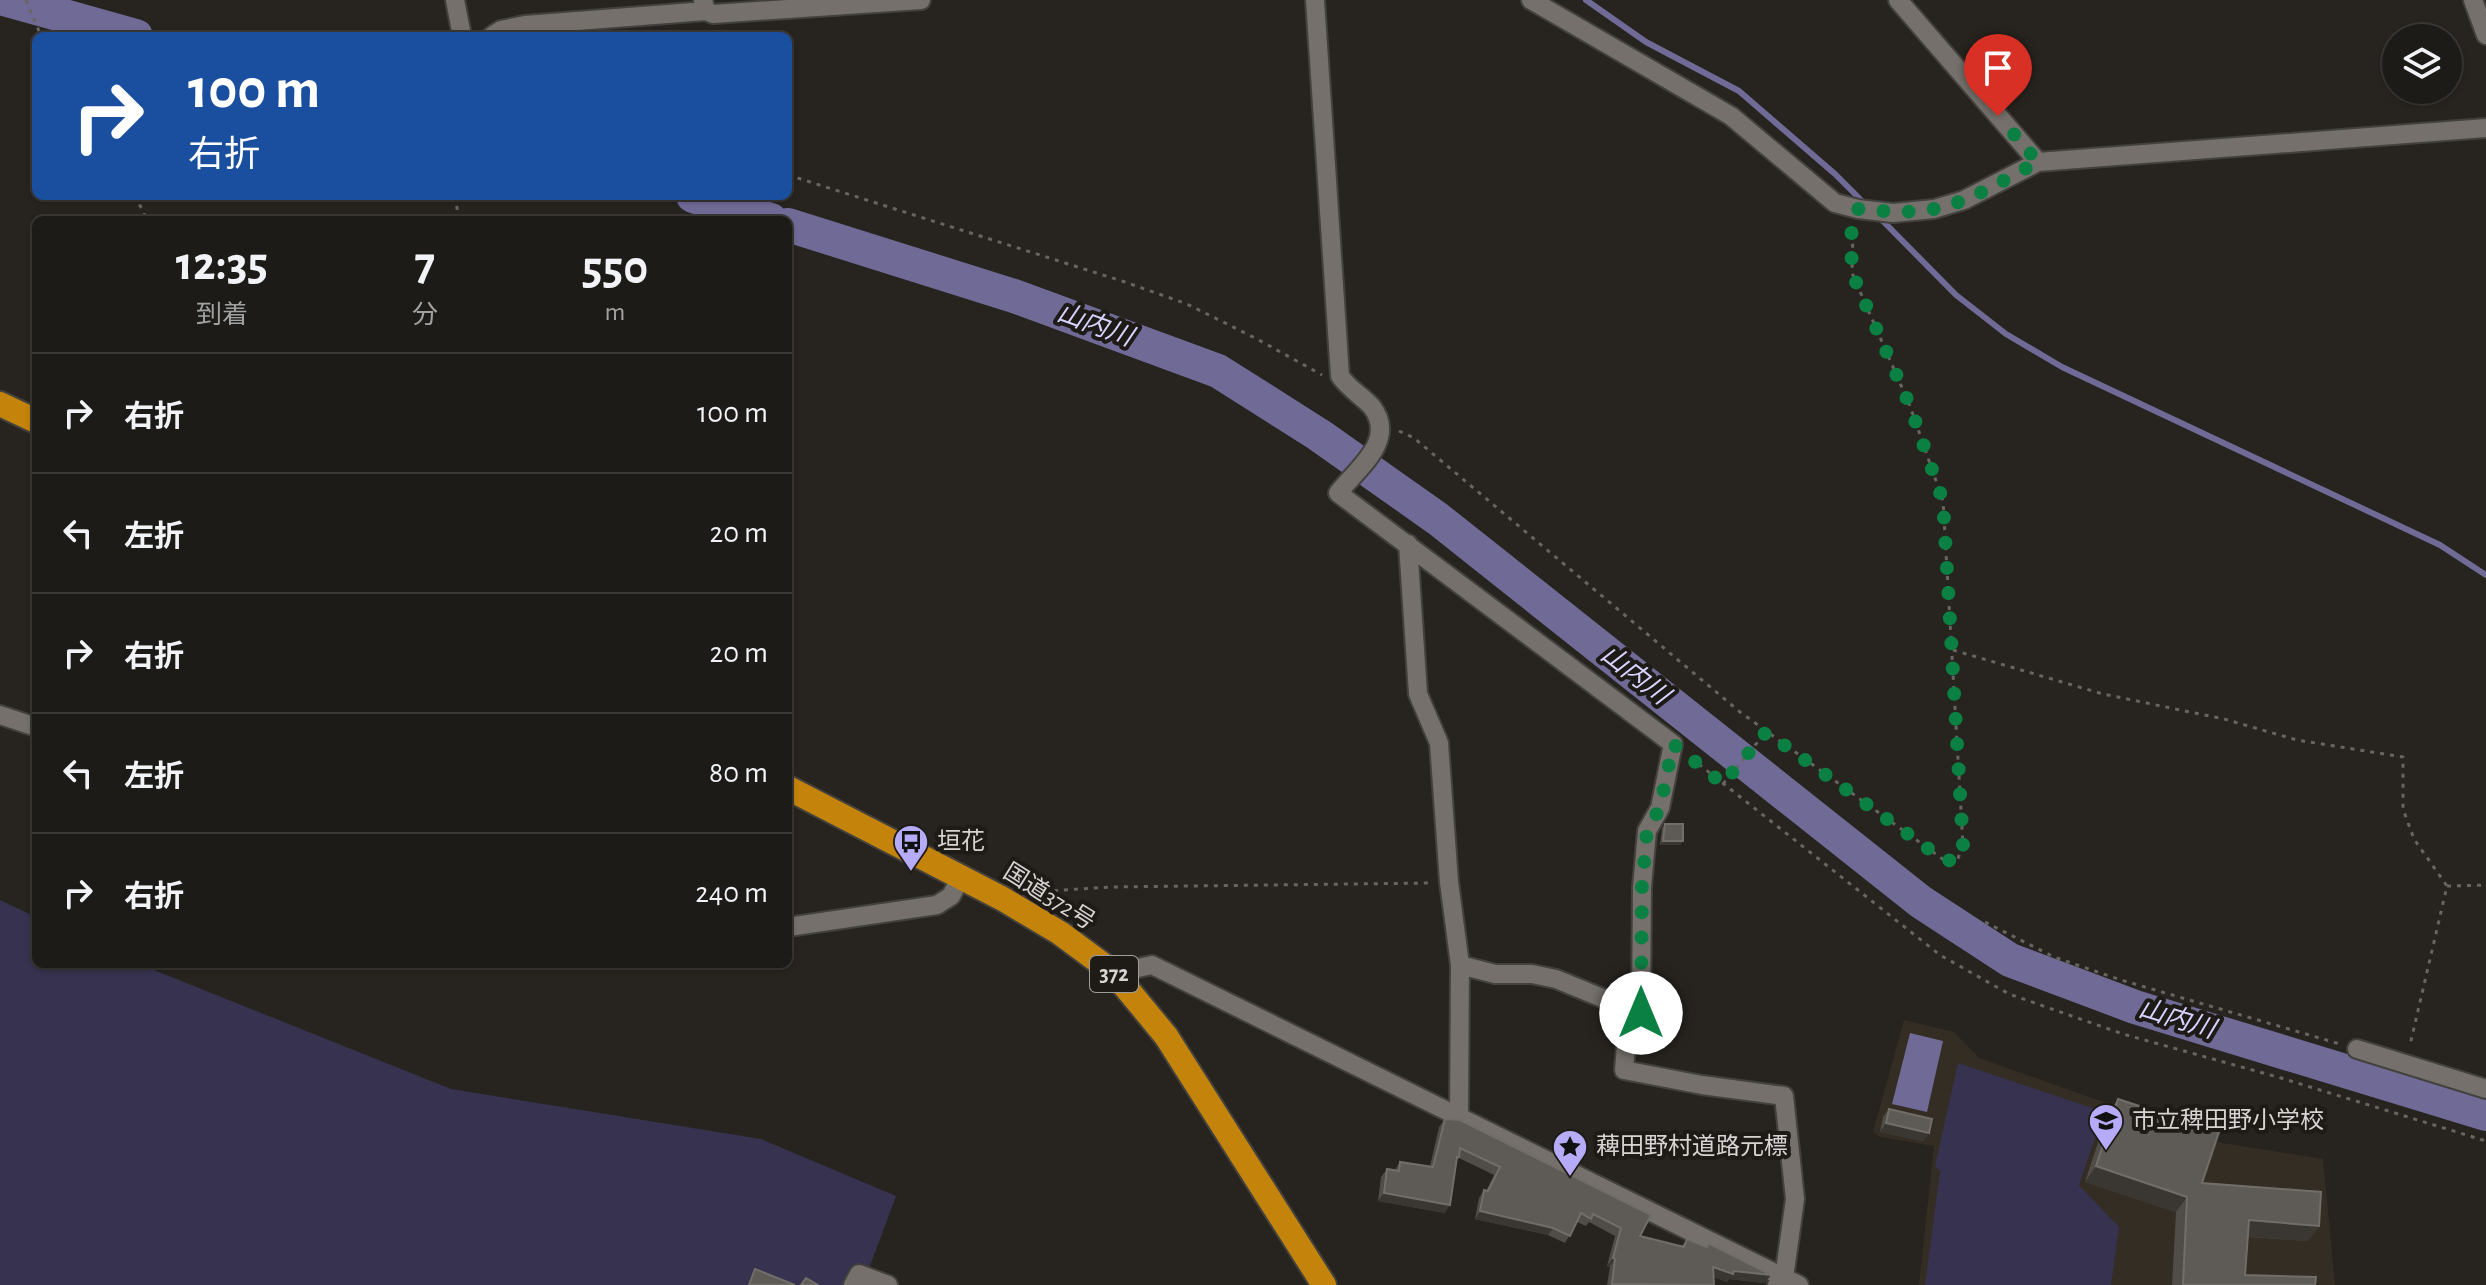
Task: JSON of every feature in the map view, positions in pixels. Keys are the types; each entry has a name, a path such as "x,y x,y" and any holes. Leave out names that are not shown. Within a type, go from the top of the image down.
{"highway":[{"path":"0,404 32,419"},
{"name":"国道372号","path":"792,790 1003,899 1060,933 1114,973 1166,1036 1324,1285"}],"street":[{"path":"455,0 461,32"},
{"path":"498,32 525,25 698,14 705,6 713,14 921,0"},
{"path":"1315,0 1340,376 1370,405 1381,422 1379,443 1338,493 1673,744 1660,808 1647,831 1642,887 1641,1013 1556,979 1532,974 1495,974 1460,965"},
{"path":"1531,0 1731,116 1835,203 1858,209 1893,213 1934,209 1964,200 2038,162 2486,128"},
{"path":"1898,0 2038,162"},
{"path":"2473,0 2486,35"},
{"path":"1408,544 1418,694 1439,743 1449,882 1460,965 1459,1117"},
{"path":"0,715 32,726"},
{"path":"792,926 937,905 951,896 961,877"},
{"path":"1114,973 1152,965 1787,1283 1795,1199 1784,1096 1624,1070 1629,1009"},
{"path":"2357,1049 2486,1089"},
{"path":"853,1285 859,1274 888,1285"}],"path":[{"path":"26,0 39,32"},
{"path":"792,176 1187,304 1327,378 1340,376"},
{"path":"1381,422 1414,438 1765,734 1944,860 1957,861 1963,845 1943,501 1910,406 1852,273 1851,235 1858,209"},
{"path":"1953,650 2103,694 2224,719 2297,740 2403,757 2403,809 2414,839 2447,886 2406,1064"},
{"path":"1723,784 1765,734"},
{"path":"1673,744 1940,955 2009,994 2123,1034 2281,1078 2486,1141"},
{"path":"1003,899 1029,892 1110,887 1449,882"},
{"path":"2447,886 2486,885"},
{"path":"1985,922 2067,962 2357,1049"}],"shaded area":[{"path":"0,900 32,915 32,968 149,968 451,1089 761,1139 896,1196 863,1285 0,1285"},
{"name":"市立稗田野小学校","path":"1904,1020 1954,1032 1979,1058 2216,1142 2323,1159 2335,1285 1919,1285 1934,1146 1880,1137 1873,1132"},
{"path":"1910,1033 1943,1041 1927,1112 1892,1104"},
{"path":"1958,1063 2104,1112 2079,1185 2119,1227 2111,1285 1925,1285 1940,1171 1935,1166"}],"building":[{"path":"1665,824 1683,824 1683,841 1663,841"},
{"path":"2118,1099 2219,1132 2202,1183 2321,1192 2319,1226 2249,1220 2245,1275 2316,1277 2315,1285 2183,1285 2187,1197 2096,1166"},
{"path":"1889,1109 1932,1119 1929,1133 1886,1123"},
{"path":"1445,1119 1460,1120 1651,1215 1640,1236 1684,1247 1687,1239 1707,1247 1708,1243 1771,1275 1734,1271 1733,1274 1713,1267 1714,1285 1612,1284 1613,1258 1621,1228 1593,1214 1591,1219 1581,1213 1570,1236 1553,1228 1480,1211 1484,1190 1488,1191 1500,1167 1460,1148 1450,1205 1384,1193 1387,1169 1399,1171 1400,1162 1433,1167"},
{"path":"755,1269 795,1285 749,1285"},
{"path":"806,1278 818,1285 801,1285"}],"waterway":[{"name":"山内川","path":"7,0 122,32"},
{"path":"1586,0 1646,42 1739,91 1866,205"},
{"name":"山内川","path":"706,200 758,216"},
{"path":"1877,215 1956,295 2006,334 2062,367 2440,545 2486,575"},
{"name":"山内川","path":"792,226 1014,296 1218,371 1319,435 1438,519 1921,902 2010,960 2135,1007 2486,1114"}],"place":[{"name":"垣花","path":"911,873"},
{"name":"市立稗田野小学校","path":"2106,1152"},
{"name":"薭田野村道路元標","path":"1570,1178"}],"route":[{"path":"1641,1013 1642,887 1647,831 1660,808 1673,744 1723,784 1766,732 1944,860 1957,861 1963,845 1943,501 1910,406 1852,273 1851,235 1858,209 1893,213 1934,209 1964,200 2038,162 1998,116"}]}
